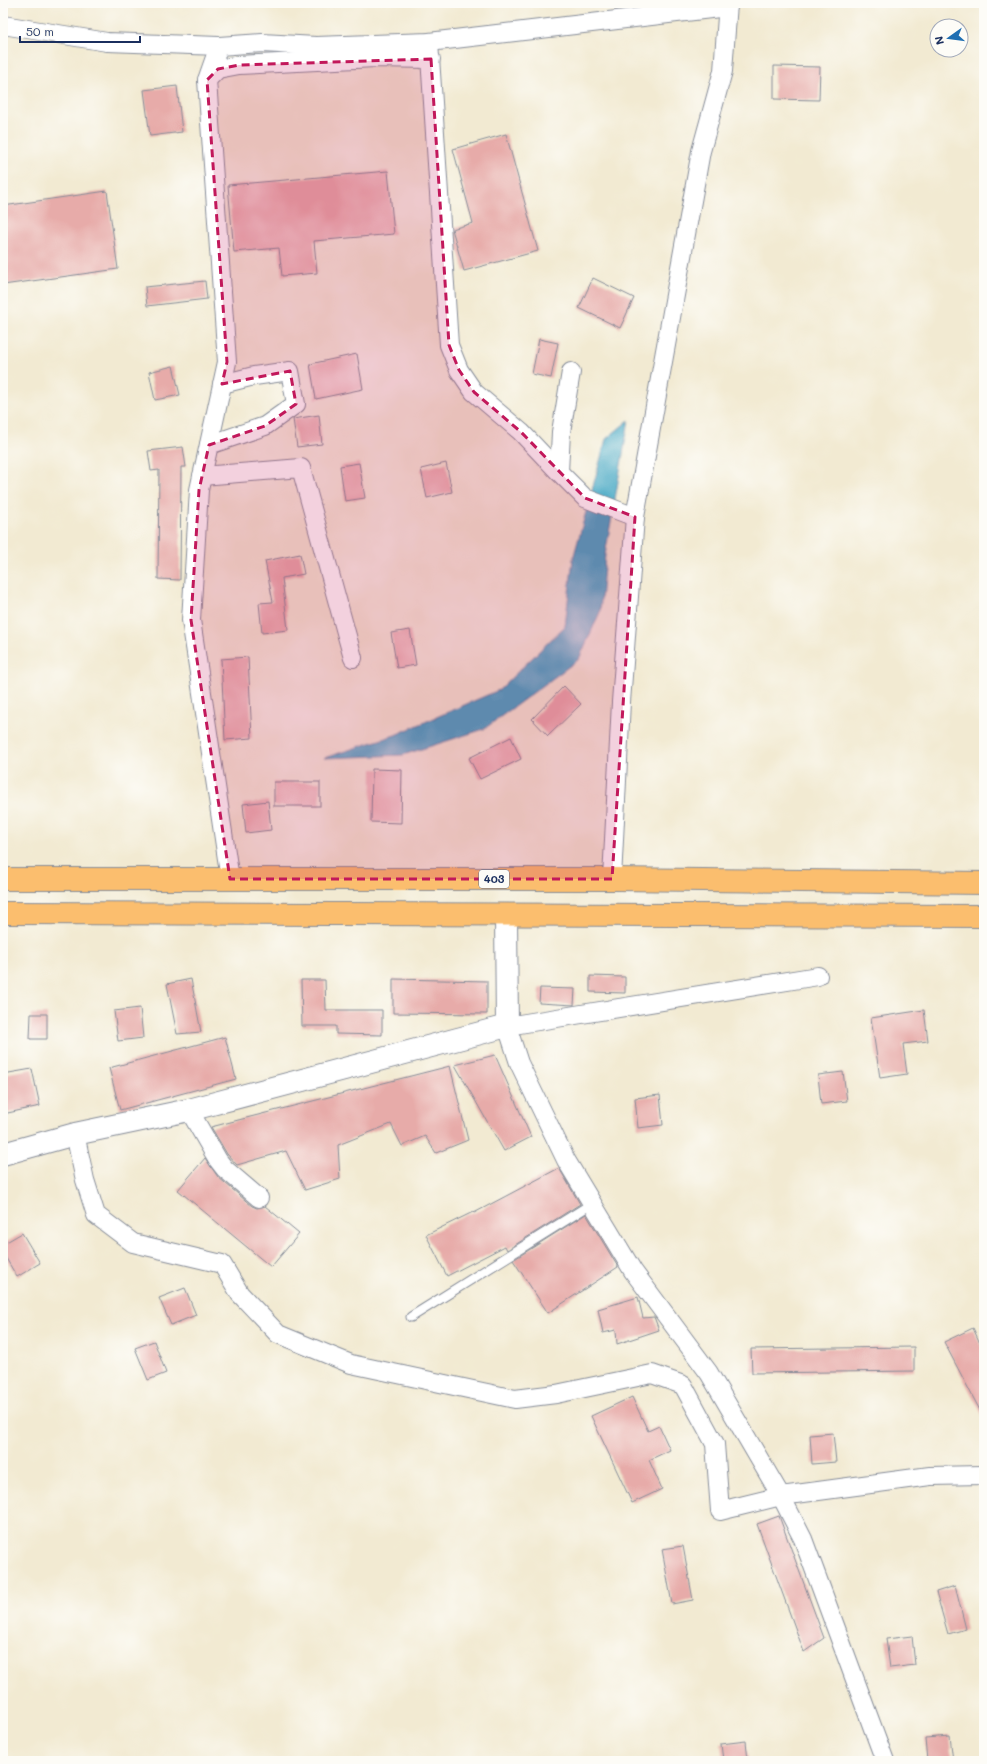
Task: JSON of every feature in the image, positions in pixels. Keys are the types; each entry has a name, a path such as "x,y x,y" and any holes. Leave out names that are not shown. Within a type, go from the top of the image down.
{"highway":[{"name":"403","path":"3,880 612,879 984,883"},
{"path":"3,913 984,916"}],"street":[{"path":"207,80 218,69 239,65 375,58 728,5 723,71 701,151 628,514 621,702 612,879"},
{"path":"3,25 107,42 219,46 262,43 430,50"},
{"path":"219,46 207,80 227,362 199,490 191,620 230,879"},
{"path":"430,50 449,345 459,370 474,392 521,432 585,498 628,514"},
{"path":"209,445 265,426 296,404 290,371 254,376 222,384"},
{"path":"559,472 561,432 571,372"},
{"path":"202,476 301,468 353,658"},
{"path":"506,915 507,1026 519,1063 566,1160 592,1203 634,1271 708,1373 781,1496 803,1539 885,1761"},
{"path":"3,1154 75,1134 189,1110 507,1026 818,976"},
{"path":"189,1110 200,1133 221,1165 259,1198"},
{"path":"75,1134 85,1180 96,1215 132,1243 222,1264 240,1294 278,1334 351,1364 515,1399 556,1394 652,1374 683,1384 715,1444 720,1511 781,1496 930,1476 984,1475"}],"lane":[{"path":"412,1317 592,1203"}],"highlighted area":[{"path":"431,59 449,345 459,370 474,392 521,432 585,498 635,517 612,879 230,879 191,620 199,490 209,445 265,426 296,404 290,371 222,384 227,362 207,80 218,69 239,65"}],"water":[{"path":"629,420 605,555 600,612 579,659 484,729 403,755 324,758 395,735 499,690 565,626 573,559 606,439"}],"building":[{"path":"774,66 820,67 819,100 774,99"},
{"path":"177,86 182,132 150,136 144,90"},
{"path":"506,134 538,251 464,271 452,229 473,223 453,149"},
{"path":"388,171 394,234 314,241 317,273 282,276 279,248 234,252 228,185"},
{"path":"107,191 118,269 3,285 3,206"},
{"path":"593,278 634,298 620,328 579,308"},
{"path":"205,281 207,299 147,306 145,287"},
{"path":"539,339 558,343 551,378 532,374"},
{"path":"357,354 363,389 316,399 310,364"},
{"path":"173,366 180,395 155,400 149,372"},
{"path":"319,415 322,444 297,447 293,419"},
{"path":"183,447 186,467 181,467 180,580 158,579 159,470 151,471 148,451"},
{"path":"359,463 365,498 345,501 340,466"},
{"path":"446,463 452,492 427,498 421,469"},
{"path":"300,554 304,574 282,578 288,630 262,633 259,603 273,602 265,561"},
{"path":"410,630 416,665 397,668 391,633"},
{"path":"248,657 252,738 225,740 221,659"},
{"path":"564,686 581,704 548,736 532,719"},
{"path":"511,737 521,759 480,779 469,758"},
{"path":"372,769 402,770 401,823 371,822"},
{"path":"274,782 320,782 320,806 274,806"},
{"path":"268,801 271,830 246,833 243,804"},
{"path":"590,976 625,977 625,993 590,992"},
{"path":"191,979 201,1032 177,1034 167,984"},
{"path":"393,979 487,981 487,1014 393,1013"},
{"path":"301,980 325,980 326,1010 382,1010 382,1035 336,1034 336,1026 302,1026"},
{"path":"540,988 575,989 574,1005 539,1003"},
{"path":"140,1008 143,1038 118,1041 114,1011"},
{"path":"924,1010 928,1041 903,1044 907,1074 880,1078 871,1018"},
{"path":"31,1014 47,1014 47,1039 30,1039"},
{"path":"225,1037 236,1079 120,1110 109,1068"},
{"path":"495,1055 531,1137 504,1151 455,1065"},
{"path":"450,1066 468,1140 436,1153 425,1136 402,1146 391,1124 338,1145 340,1179 305,1190 286,1151 237,1165 227,1154 211,1127"},
{"path":"32,1069 40,1106 3,1114 3,1074"},
{"path":"843,1072 847,1101 821,1104 818,1075"},
{"path":"660,1095 663,1125 638,1128 635,1098"},
{"path":"205,1158 218,1177 252,1206 257,1208 265,1206 299,1234 271,1267 178,1190"},
{"path":"559,1168 580,1204 507,1250 505,1246 447,1276 426,1235 473,1212 474,1213"},
{"path":"586,1214 618,1267 548,1313 513,1260"},
{"path":"22,1233 40,1263 17,1277 3,1253 3,1244"},
{"path":"185,1288 196,1315 171,1325 159,1298"},
{"path":"638,1297 643,1318 654,1317 659,1330 617,1344 616,1330 603,1333 598,1309"},
{"path":"973,1328 984,1352 984,1418 944,1342"},
{"path":"154,1341 166,1373 148,1380 135,1348"},
{"path":"914,1347 914,1371 752,1373 751,1349"},
{"path":"632,1397 648,1431 659,1426 670,1450 649,1460 662,1489 632,1503 591,1416"},
{"path":"833,1433 836,1462 812,1464 810,1435"},
{"path":"779,1516 824,1638 804,1652 757,1524"},
{"path":"683,1546 693,1600 672,1604 662,1549"},
{"path":"955,1586 966,1629 948,1634 936,1592"},
{"path":"912,1636 915,1665 890,1668 886,1639"},
{"path":"950,1736 953,1761 927,1761 925,1738"},
{"path":"746,1741 748,1761 723,1761 721,1744"}]}
